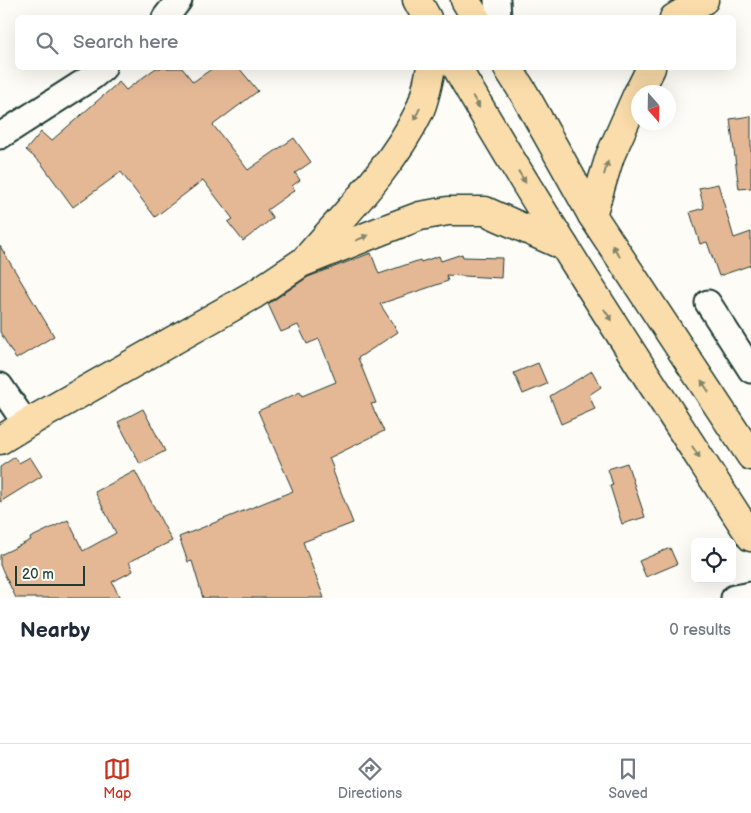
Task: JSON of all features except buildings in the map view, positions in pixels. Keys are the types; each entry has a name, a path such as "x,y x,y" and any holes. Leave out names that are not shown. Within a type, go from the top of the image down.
{"main road":[{"path":"417,0 426,15"},
{"path":"465,0 474,15"},
{"path":"678,15 704,0"},
{"path":"301,264 398,149 419,111 430,70"},
{"path":"458,70 496,136 564,246 751,537"},
{"path":"509,70 592,215 751,456"},
{"path":"643,85 650,70"},
{"path":"592,215 610,156 631,110"},
{"path":"0,440 255,294 301,264 420,216 448,211 485,211 564,246"}],"street":[{"path":"166,15 179,0"},
{"path":"497,0 498,15"},
{"path":"0,136 101,70"},
{"path":"708,303 751,370"},
{"path":"0,386 26,424"},
{"path":"734,598 751,596"}]}
